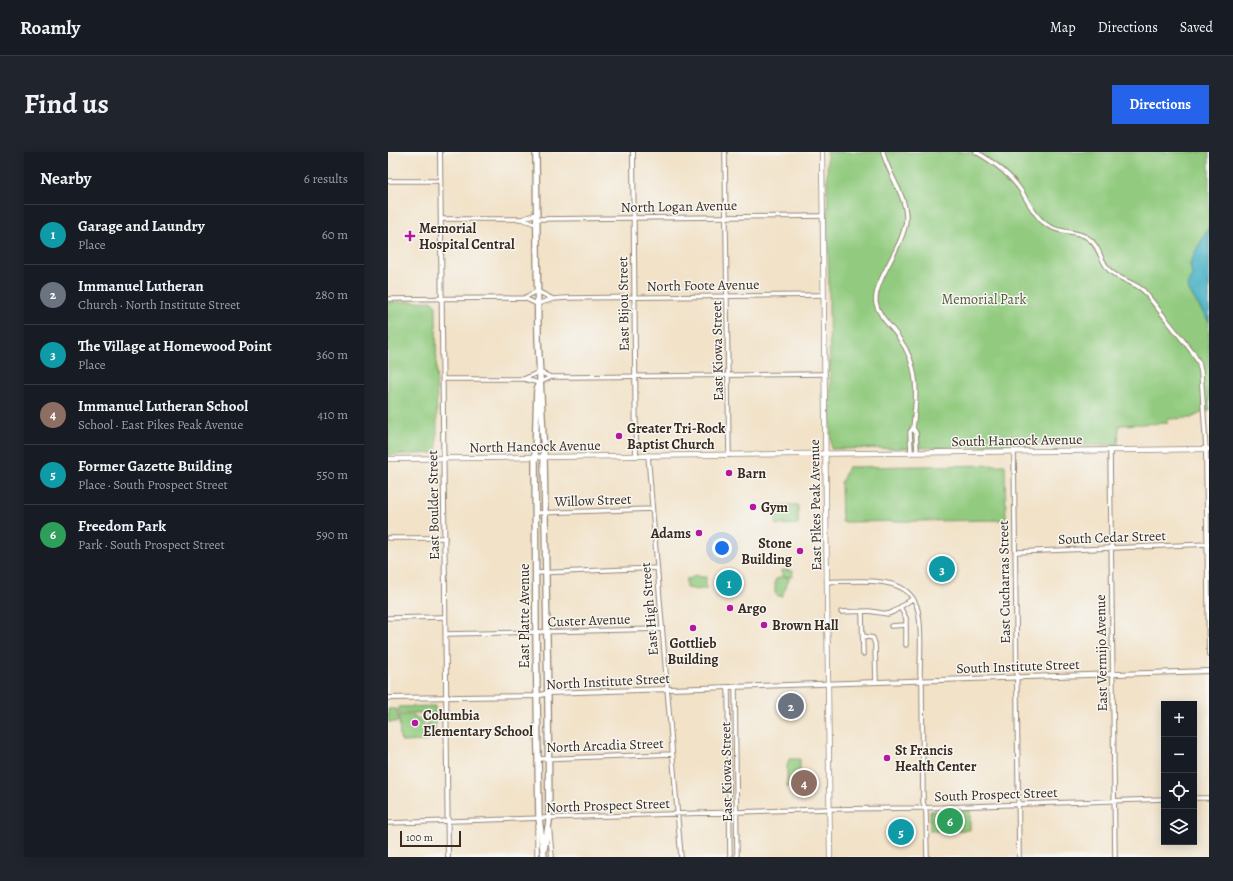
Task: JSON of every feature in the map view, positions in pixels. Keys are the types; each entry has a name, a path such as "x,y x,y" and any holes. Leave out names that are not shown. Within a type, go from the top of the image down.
{"main road":[{"name":"East Platte Avenue","path":"536,152 539,372 539,383 537,388 535,456 536,633 539,820 544,849"},
{"name":"East Pikes Peak Avenue","path":"822,152 830,857"},
{"name":"East Platte Avenue","path":"539,383 541,387 544,456 549,759 549,820 544,857"},
{"name":"South Hancock Avenue","path":"826,454 1208,449"},
{"name":"North Hancock Avenue","path":"388,459 535,456 826,454"}],"street":[{"name":"East Boulder Street","path":"440,152 448,857"},
{"name":"East Bijou Street","path":"633,152 636,456"},
{"name":"East Kiowa Street","path":"725,152 729,455"},
{"path":"883,152 888,170 903,198 906,221 902,238 877,290 876,304 880,313 906,348 914,367 915,381 913,428 910,432 910,452"},
{"path":"976,152 994,163 1010,176 1043,222 1058,230 1087,237 1097,247 1104,263 1111,271 1119,278 1136,285 1148,295 1199,363 1207,415 1209,654"},
{"path":"388,181 440,181"},
{"name":"North Logan Avenue","path":"441,219 823,216"},
{"path":"521,219 536,219"},
{"path":"524,298 537,291 546,297 552,298"},
{"name":"North Foote Avenue","path":"537,304 552,298 824,295"},
{"path":"388,299 524,298 537,304"},
{"path":"524,378 539,372 551,377 825,374"},
{"path":"443,379 524,378 539,383 551,377"},
{"path":"913,428 916,432 917,452"},
{"name":"East Vermijo Avenue","path":"1110,450 1115,857"},
{"name":"East Cucharras Street","path":"1014,451 1019,857"},
{"name":"East High Street","path":"648,456 680,857"},
{"name":"Willow Street","path":"535,513 652,509"},
{"path":"388,538 444,538"},
{"name":"South Cedar Street","path":"1015,552 1208,544"},
{"path":"536,573 657,568"},
{"path":"827,582 887,582 902,588 912,599 917,608 920,618 923,802 926,812 927,857"},
{"path":"841,612 862,611 888,614 912,599"},
{"path":"900,607 904,614 906,626 906,644"},
{"path":"862,611 863,654"},
{"path":"388,618 446,617"},
{"path":"891,626 906,626"},
{"name":"Custer Avenue","path":"446,634 546,633 662,629"},
{"path":"863,636 873,638 875,644 876,682"},
{"name":"South Institute Street","path":"828,683 1209,672"},
{"name":"North Institute Street","path":"388,698 537,696 548,693 667,690 828,683"},
{"name":"East Kiowa Street","path":"735,686 737,857"},
{"name":"East Kiowa Street","path":"728,687 730,857"},
{"name":"North Arcadia Street","path":"538,759 672,754"},
{"path":"1197,798 1209,798"},
{"name":"South Prospect Street","path":"829,809 1161,799"},
{"name":"North Prospect Street","path":"388,823 549,820 829,809"},
{"path":"537,857 537,829 539,820"},
{"path":"549,820 551,828 552,857"}],"green space":[{"name":"Memorial Park","path":"827,152 1209,152 1209,411 1191,418 1168,419 1168,423 1119,425 1118,445 831,449"},
{"path":"432,301 436,305 437,453 388,455 388,302"},
{"path":"1005,465 1006,520 842,522 841,483 848,467"},
{"path":"776,505 798,505 798,524 776,525"},
{"path":"782,570 793,571 792,577 783,576 789,578 789,580 782,596 778,596 775,593 775,580 782,576"},
{"path":"694,575 706,577 706,589 699,590 686,588 686,579 692,578"},
{"path":"435,706 435,734 428,734 428,741 403,742 400,739 399,715 414,716 423,723 427,732 427,713 399,713 399,707"},
{"path":"388,709 397,709 398,722 388,722"},
{"path":"789,759 800,759 800,777 798,787 787,787 787,766"},
{"path":"970,810 970,830 930,831 930,811"}],"water":[{"path":"1209,227 1209,322 1189,291 1188,283 1192,276 1190,264"}],"place":[{"name":"Memorial Hospital Central","path":"410,236"},
{"name":"Greater Tri-Rock Baptist Church","path":"619,436"},
{"name":"Barn","path":"729,473"},
{"name":"Gym","path":"753,507"},
{"name":"Adams","path":"699,533"},
{"name":"Stone Building","path":"800,551"},
{"name":"The Village at Homewood Point","path":"942,569"},
{"name":"Garage and Laundry","path":"729,583"},
{"name":"Argo","path":"730,608"},
{"name":"Brown Hall","path":"764,625"},
{"name":"Gottlieb Building","path":"693,628"},
{"name":"Immanuel Lutheran","path":"791,706"},
{"name":"Columbia Elementary School","path":"415,723"},
{"name":"St Francis Health Center","path":"887,758"},
{"name":"Immanuel Lutheran School","path":"804,783"},
{"name":"Freedom Park","path":"950,821"},
{"name":"Former Gazette Building","path":"901,832"}]}
